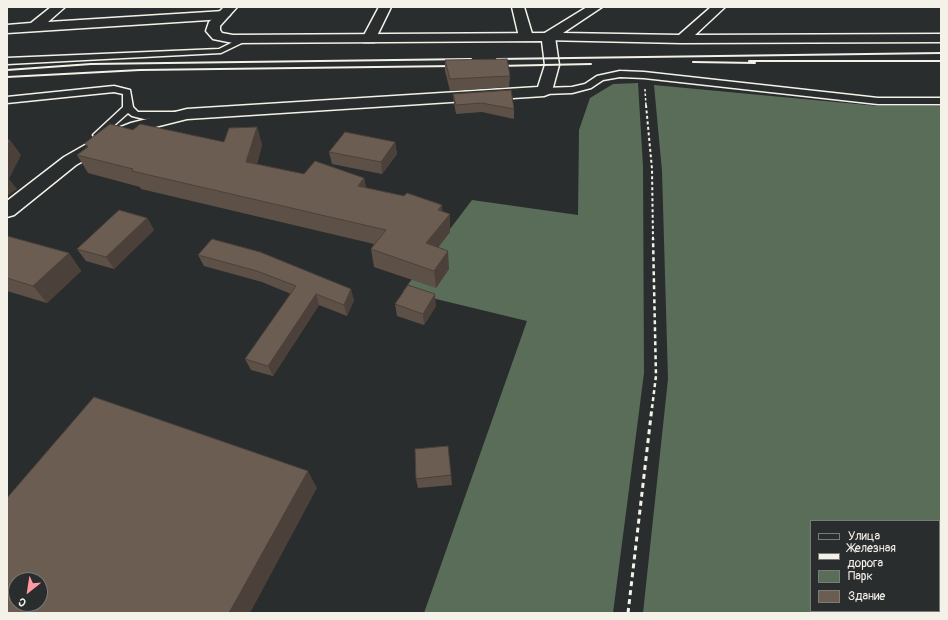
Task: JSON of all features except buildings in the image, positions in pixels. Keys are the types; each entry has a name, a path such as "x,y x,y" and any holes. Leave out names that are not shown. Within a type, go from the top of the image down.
{"street":[{"path":"35,27 58,7"},
{"path":"369,39 385,7"},
{"path":"518,7 526,37"},
{"path":"548,37 596,7"},
{"path":"682,39 719,7"},
{"path":"7,29 227,11"},
{"path":"227,11 214,25 213,32 218,36 246,39 526,37 682,39 941,38"},
{"path":"7,211 70,161 114,136 137,126 187,114 544,91 552,65 548,37"}],"lane":[{"path":"7,61 204,52 221,50 246,39"},
{"path":"544,91 572,90 588,86 600,78 620,74 644,75 878,101 941,101"},
{"path":"7,100 114,89 127,92 128,108 135,114 144,116 187,114"},
{"path":"70,161 128,108"}],"path":[{"path":"628,613 656,376 652,169 644,75"}],"green space":[{"path":"638,83 643,166 644,373 613,613 424,613 527,321 403,291 472,200 578,215 579,130 590,98 613,84"},
{"path":"654,85 878,106 941,106 941,613 643,613 668,379 662,171"}],"railway":[{"path":"497,59 941,53"},
{"path":"7,70 91,64 471,59"},
{"path":"749,61 941,61"},
{"path":"693,62 755,63"},
{"path":"497,66 591,64"},
{"path":"7,77 140,70 455,66"}]}
